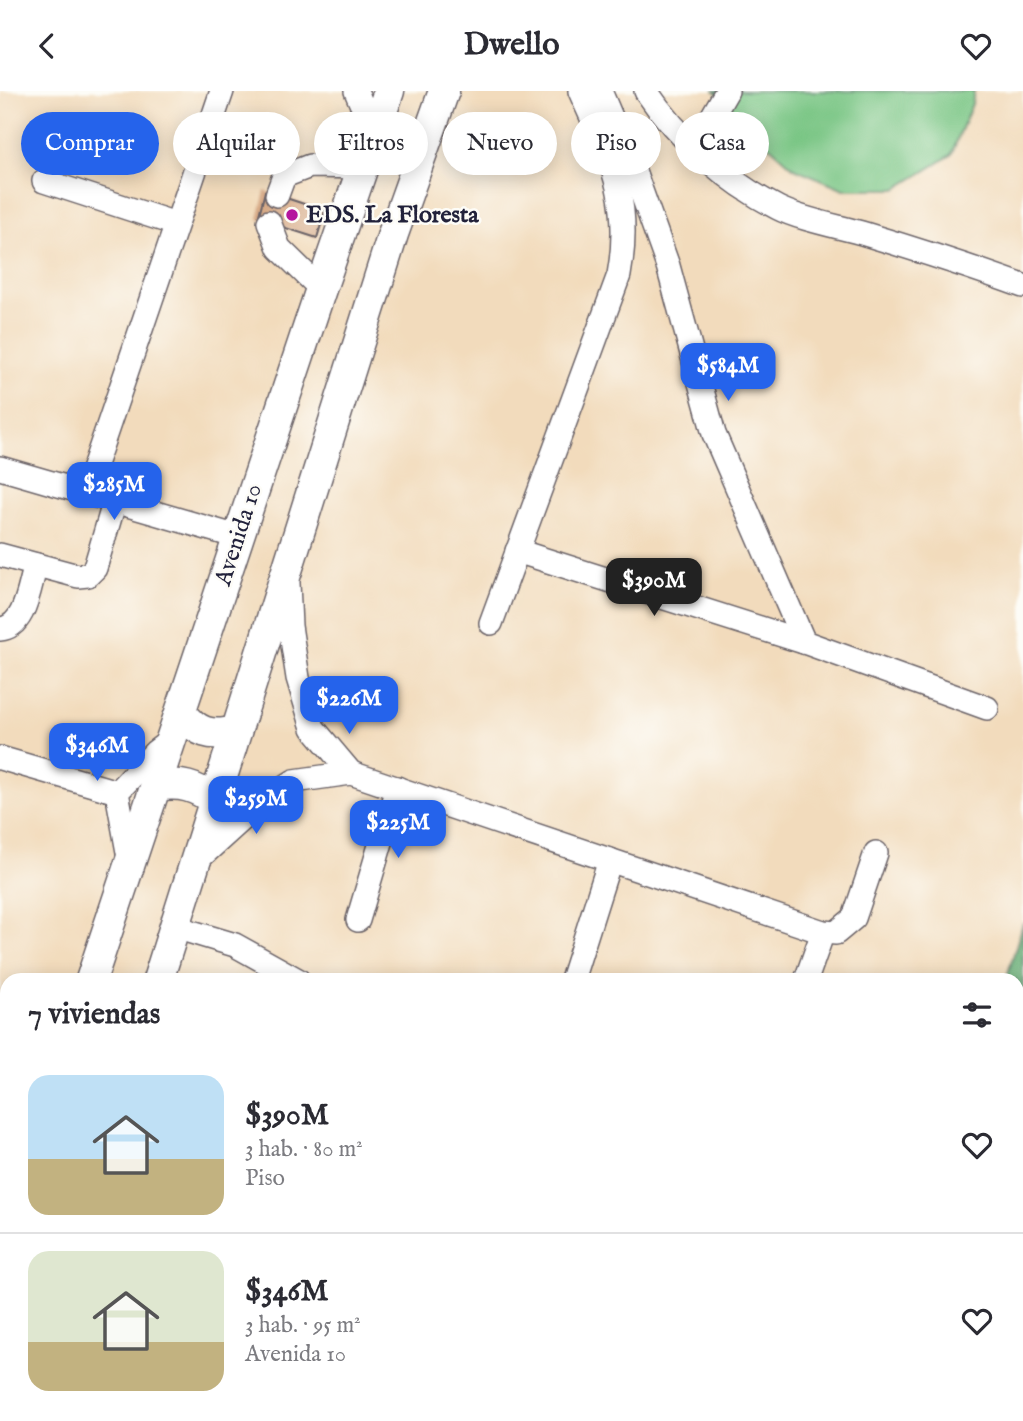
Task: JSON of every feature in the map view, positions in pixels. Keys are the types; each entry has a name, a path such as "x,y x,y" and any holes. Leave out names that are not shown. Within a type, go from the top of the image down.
{"main road":[{"name":"Avenida 10","path":"381,112 389,91"},
{"path":"160,973 393,234 444,91"},
{"name":"Avenida 10","path":"93,973 360,175"},
{"path":"181,712 191,725 205,733 220,735 236,731"},
{"path":"156,786 172,783 187,785 202,791 215,801"}],"street":[{"path":"86,491 222,91"},
{"path":"356,91 361,103 370,112"},
{"path":"491,623 619,275 623,253 621,198 615,169 580,91"},
{"path":"600,91 634,171 668,266 714,434 804,642"},
{"path":"646,91 675,127"},
{"path":"715,112 727,91"},
{"path":"277,195 284,176 314,166"},
{"path":"728,175 779,209 940,256 1023,286"},
{"path":"44,181 176,224"},
{"path":"268,222 279,248 321,289"},
{"path":"0,468 238,537"},
{"path":"0,555 78,576 88,575 95,568 115,500"},
{"path":"517,551 804,642 987,708"},
{"path":"0,629 10,628 19,619 36,565"},
{"path":"288,573 290,626 298,678 313,728 351,773"},
{"path":"117,792 155,752 171,740"},
{"path":"0,758 117,792"},
{"path":"195,862 259,804 293,781 351,773 823,932 836,933 854,918 876,853"},
{"path":"358,920 397,788"},
{"path":"117,792 130,865"},
{"path":"574,973 610,860"},
{"path":"175,927 235,946 285,973"},
{"path":"808,973 823,932"}],"green space":[{"path":"715,91 974,91 972,104 951,155 896,189 844,189 794,168 769,145 769,112 734,112"},
{"path":"1023,923 1023,973 1008,973"}],"building":[{"name":"EDS. La Floresta","path":"265,191 325,211 317,238 258,219"}],"place":[{"name":"EDS. La Floresta","path":"292,215"}]}
